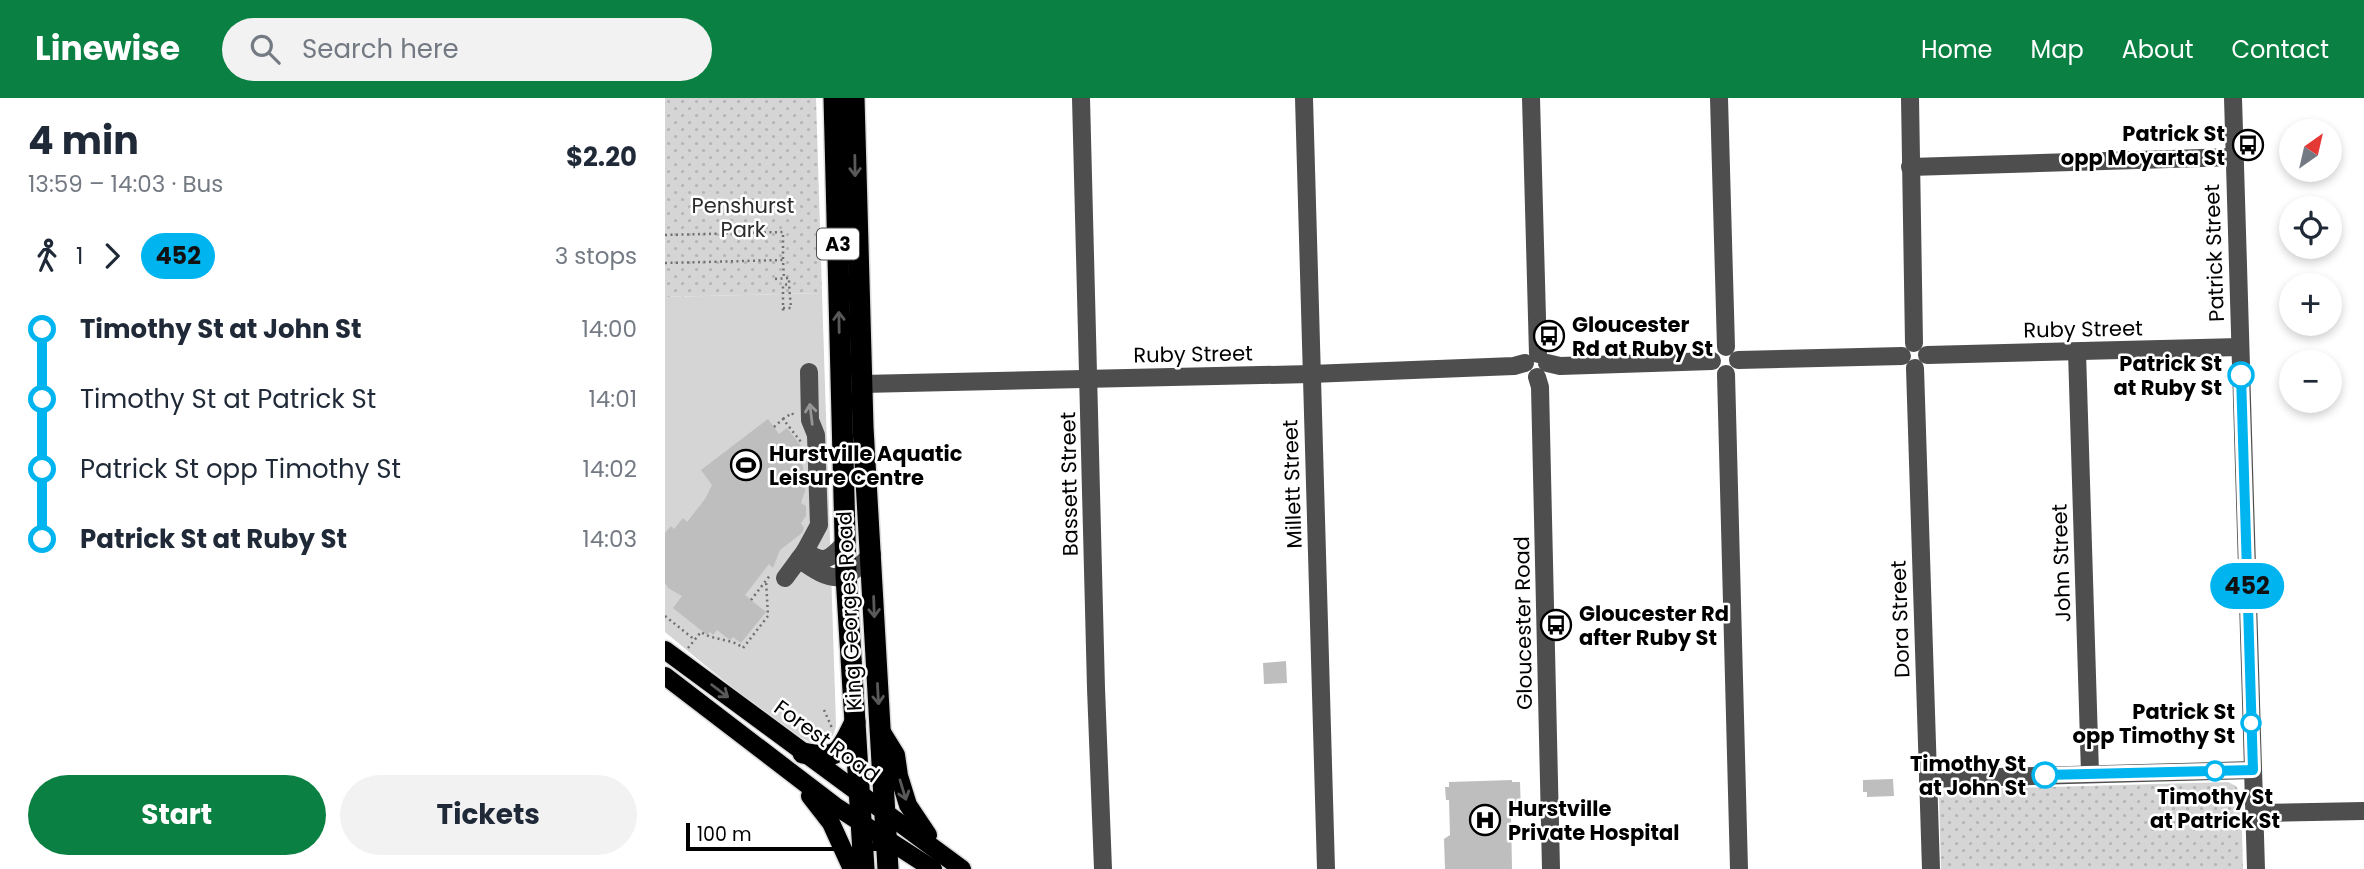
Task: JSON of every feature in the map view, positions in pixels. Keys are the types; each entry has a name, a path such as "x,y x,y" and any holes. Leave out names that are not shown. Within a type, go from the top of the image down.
{"highway":[{"name":"King Georges Road","path":"834,98 846,576 864,869"},
{"name":"King Georges Road","path":"854,98 862,384 888,869"},
{"path":"803,753 820,757 834,754 855,722"}],"main road":[{"name":"Forest Road","path":"665,650 885,811 938,862"},
{"name":"Forest Road","path":"665,676 784,768 887,840 938,862 962,869"},
{"path":"879,727 896,755 901,785 908,805 938,862"},
{"path":"784,768 831,823 852,869"}],"street":[{"name":"Bassett Street","path":"1081,98 1103,869"},
{"name":"Millett Street","path":"1304,98 1326,869"},
{"name":"Gloucester Road","path":"1531,98 1551,869"},
{"path":"1719,98 1733,371 1726,374 1716,370 1712,361 1716,351 1732,354"},
{"name":"Dora Street","path":"1910,98 1931,869"},
{"name":"Patrick Street","path":"2233,98 2256,869"},
{"path":"1910,167 2235,157"},
{"name":"Ruby Street","path":"1732,354 1915,355 2240,347"},
{"name":"John Street","path":"2077,352 2090,773"},
{"name":"Ruby Street","path":"862,384 1311,374 1537,364 1560,366 1712,361"},
{"path":"785,578 819,525 816,435 810,420 809,372"},
{"path":"1726,374 1739,869"},
{"path":"802,555 825,559 831,557 846,542"},
{"path":"802,555 830,577 846,576 872,554"},
{"path":"1928,779 2253,770"},
{"path":"2255,813 2364,811"}],"path":[{"path":"665,235 783,232 784,279"},
{"path":"665,263 783,260"},
{"path":"775,279 789,278 791,308 783,310 783,285 789,284"},
{"path":"773,427 792,413"},
{"path":"783,419 808,450"},
{"path":"688,648 701,632 737,643 743,648 768,616 766,580"},
{"path":"665,616 695,640"},
{"path":"824,710 837,737"}],"green space":[{"name":"Penshurst Park","path":"665,98 816,98 822,293 665,297"},
{"name":"Hurstville Aquatic Leisure Centre","path":"822,293 836,724 831,739 816,744 765,713 665,632 665,297"},
{"path":"2228,782 2236,786 2241,795 2243,869 1941,869 1939,796 1944,790"}],"building":[{"path":"768,419 779,434 787,428 805,451 800,458 806,477 801,503 806,506 806,516 801,523 804,528 802,533 780,550 773,568 769,564 745,595 766,612 741,643 733,637 730,640 717,630 713,635 710,632 707,635 673,608 682,596 668,588 665,583 665,533 671,526 674,529 683,518 687,522 705,499 712,485 701,470"},
{"path":"1286,661 1287,683 1264,684 1263,663"},
{"path":"1893,779 1894,796 1867,797 1867,792 1863,792 1863,780"},
{"name":"Hurstville Private Hospital","path":"1449,782 1520,782 1521,815 1511,816 1512,869 1445,869 1444,839 1450,835 1449,800 1446,800 1445,787 1449,787"}],"bus line":[{"name":"452","path":"2045,775 2253,770 2241,375"}],"place":[{"name":"Patrick St opp Moyarta St","path":"2248,145"},
{"name":"Gloucester Rd at Ruby St","path":"1549,336"},
{"name":"Patrick St at Ruby St","path":"2241,375"},
{"name":"Hurstville Aquatic Leisure Centre","path":"746,465"},
{"name":"Gloucester Rd after Ruby St","path":"1556,625"},
{"name":"Patrick St opp Timothy St","path":"2251,723"},
{"name":"Timothy St at Patrick St","path":"2215,771"},
{"name":"Timothy St at John St","path":"2045,775"},
{"name":"Hurstville Private Hospital","path":"1485,820"}]}
